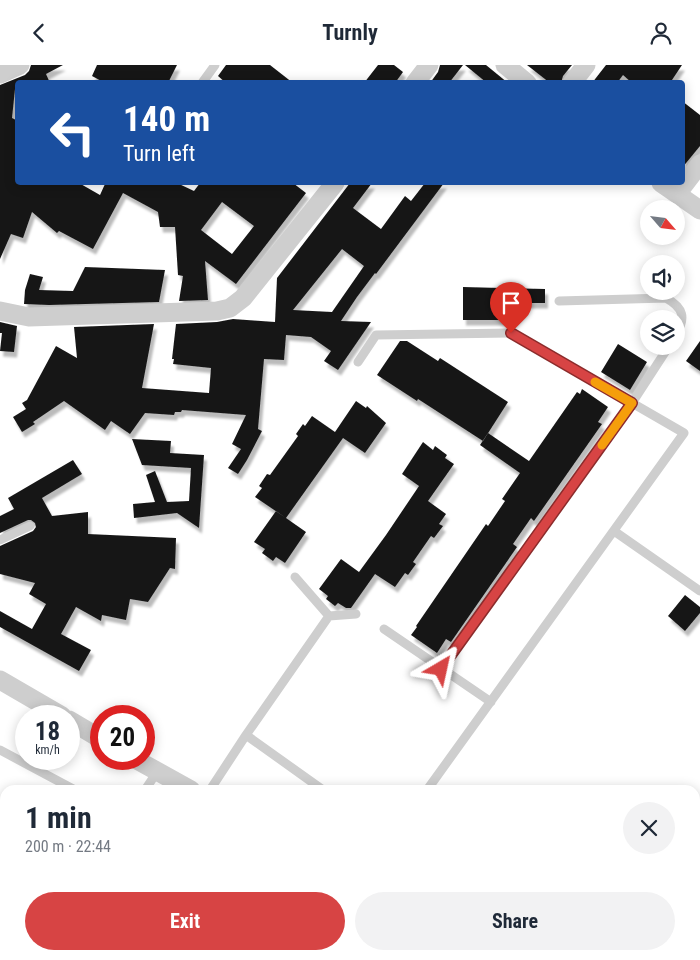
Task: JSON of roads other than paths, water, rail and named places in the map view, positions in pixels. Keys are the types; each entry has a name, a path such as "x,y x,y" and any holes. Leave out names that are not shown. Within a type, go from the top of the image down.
{"street":[{"path":"0,75 20,65"},
{"path":"417,80 429,65"},
{"path":"505,65 523,80"},
{"path":"574,80 586,65"},
{"path":"685,184 700,165"},
{"path":"0,311 29,317 217,311 230,308 243,298 333,185"},
{"path":"665,185 700,210"},
{"path":"677,194 684,185"},
{"path":"0,680 43,705"},
{"path":"154,770 182,785"}],"lane":[{"path":"204,80 215,65"},
{"path":"558,301 666,298 676,303 680,310"},
{"path":"358,362 376,335 511,333 684,433 431,785"},
{"path":"441,669 632,403 663,355"},
{"path":"0,540 30,526"},
{"path":"614,531 700,591"},
{"path":"295,577 329,616"},
{"path":"329,616 356,614"},
{"path":"213,785 329,616"},
{"path":"384,629 491,702"},
{"path":"246,735 316,785"},
{"path":"0,751 65,785"},
{"path":"148,785 157,772"}]}
